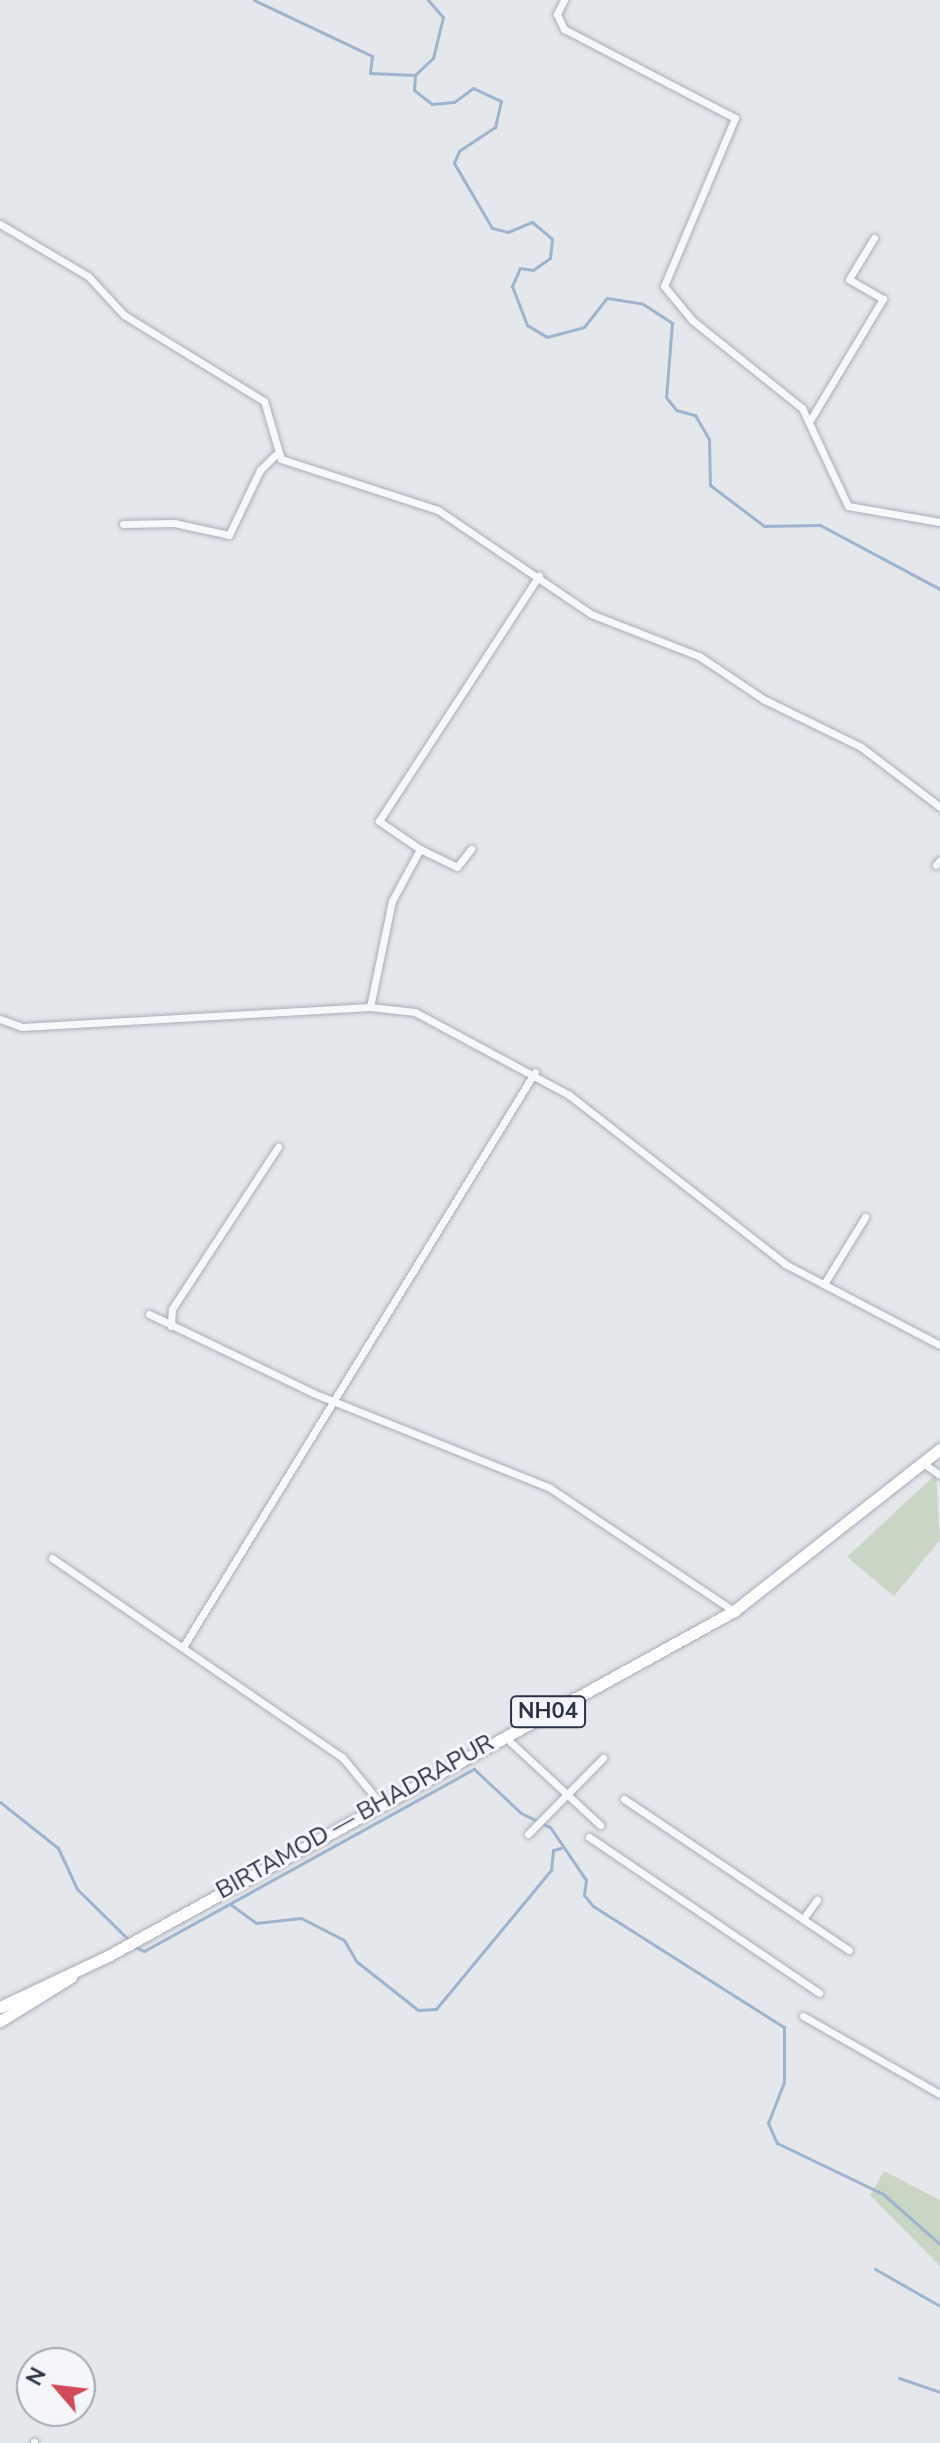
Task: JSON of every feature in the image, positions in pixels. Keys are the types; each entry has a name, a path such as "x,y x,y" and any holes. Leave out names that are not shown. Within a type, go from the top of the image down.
{"main road":[{"name":"BIRTAMOD — BHADRAPUR","path":"0,2007 132,1943 380,1803 734,1611 940,1449"},
{"name":"BIRTAMOD — BHADRAPUR","path":"0,2021 85,1967"}],"street":[{"path":"564,0 557,14 564,29 735,118 664,286 693,321 809,422 848,506 940,522"},
{"path":"0,224 88,276 124,315 264,401 275,455"},
{"path":"809,422 883,299 849,279 874,238"},
{"path":"123,524 174,523 229,535 260,470 275,455"},
{"path":"275,455 356,489 438,510 591,614 699,656 763,699 861,747 940,807"},
{"path":"471,849 457,867 420,849 379,821 539,576"},
{"path":"370,1007 392,901 420,849"},
{"path":"0,1019 51,1026 370,1007 415,1012 535,1072 785,1264 940,1345"},
{"path":"183,1647 535,1072"},
{"path":"171,1326 172,1309 278,1147"},
{"path":"824,1284 865,1217"},
{"path":"149,1314 332,1401 550,1488 734,1611"},
{"path":"923,1463 940,1475"},
{"path":"52,1558 342,1757 380,1803"},
{"path":"504,1736 600,1825"},
{"path":"528,1834 603,1758"},
{"path":"624,1799 849,1950"},
{"path":"589,1837 819,1993"},
{"path":"803,1919 817,1900"},
{"path":"803,2016 940,2094"}],"green space":[{"path":"936,1474 940,1540 894,1596 847,1557"},
{"path":"884,2171 940,2200 940,2266 870,2195"}],"waterway":[{"path":"254,0 372,56 370,73 415,75"},
{"path":"428,0 443,17 433,58 415,75 414,90 432,104 454,102 473,88 501,101 495,127 459,151 454,163 492,228 508,232 532,222 552,239 550,258 533,270 520,268 512,286 527,325 547,337 584,327 607,298 643,304 672,323 666,397 676,410 695,415 709,439 710,485 764,526 820,525 940,589"},
{"path":"135,1947 144,1951 474,1769 521,1813 550,1827 586,1880 584,1895 593,1906 784,2027 784,2082 768,2123 777,2143 883,2194 940,2244"},
{"path":"0,1802 58,1848 77,1889 130,1941"},
{"path":"230,1904 256,1923 301,1918 344,1940 356,1961 418,2010 436,2009 551,1870 553,1850 561,1848"},
{"path":"875,2269 940,2306"},
{"path":"899,2378 940,2392"}]}
